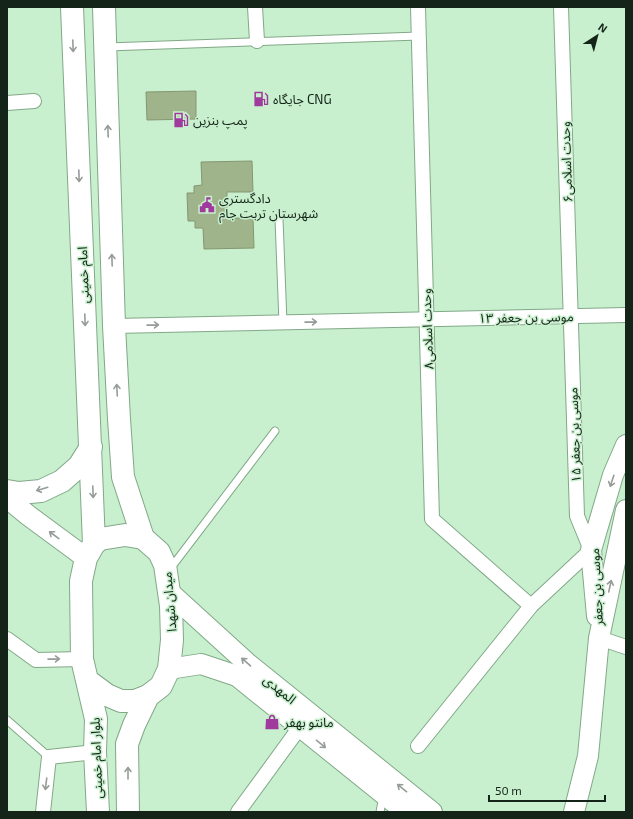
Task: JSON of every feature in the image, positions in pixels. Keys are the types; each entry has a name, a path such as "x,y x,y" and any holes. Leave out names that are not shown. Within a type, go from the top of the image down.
{"main road":[{"name":"امام خمینی","path":"72,7 90,447 90,551"},
{"path":"88,681 82,659 81,581 90,551 100,539 125,535 143,538 123,477 114,326 104,7"},
{"path":"89,421 95,430 102,433 111,432 119,419"},
{"name":"موسی بن جعفر","path":"599,638 591,550 613,475 626,444"},
{"path":"7,491 19,493 41,491 62,481 79,466 90,447"},
{"path":"7,498 29,516 90,551"},
{"name":"موسی بن جعفر","path":"574,812 588,756 599,638 626,510"},
{"name":"میدان شهدا","path":"88,681 107,695 121,702 136,701 148,696 161,686 169,669 172,640 171,606 165,565 159,552 143,538"},
{"name":"المهدی","path":"168,583 248,663 432,812"},
{"name":"المهدی","path":"169,669 200,664 237,676 300,727 382,803 406,812"},
{"name":"بلوار امام خمینی","path":"88,681 96,719 95,752 98,811"},
{"path":"128,812 127,744 134,725 148,696"},
{"path":"98,811 105,798 115,796 122,802 128,812"}],"street":[{"path":"255,7 257,41"},
{"name":"وحدت اسلامی۸","path":"418,7 432,519 531,606"},
{"name":"وحدت اسلامی۶","path":"561,7 571,316"},
{"path":"7,103 34,101"},
{"name":"موسی بن جعفر ۱۳","path":"114,326 626,315"},
{"name":"موسی بن جعفر ۱۵","path":"571,316 577,516 591,550"},
{"path":"418,746 531,606 591,550"},
{"path":"599,638 626,647"},
{"path":"7,639 36,660 82,659"},
{"path":"238,812 300,727"},
{"path":"43,812 49,757 95,752"}],"lane":[{"path":"106,47 419,36"},
{"path":"279,219 283,323"},
{"path":"168,583 275,431"},
{"path":"7,720 49,757"}],"building":[{"path":"196,91 196,119 147,120 146,92"},
{"name":"دادگستری شهرستان تربت جام","path":"252,161 253,192 227,192 227,218 253,218 254,248 204,249 203,228 195,228 195,221 188,221 187,193 194,193 194,186 202,185 201,162"}],"place":[{"name":"جایگاه CNG","path":"261,99"},
{"name":"پمپ بنزین","path":"181,120"},
{"name":"دادگستری شهرستان تربت جام","path":"207,205"},
{"name":"مانتو بهفر","path":"272,722"}]}
